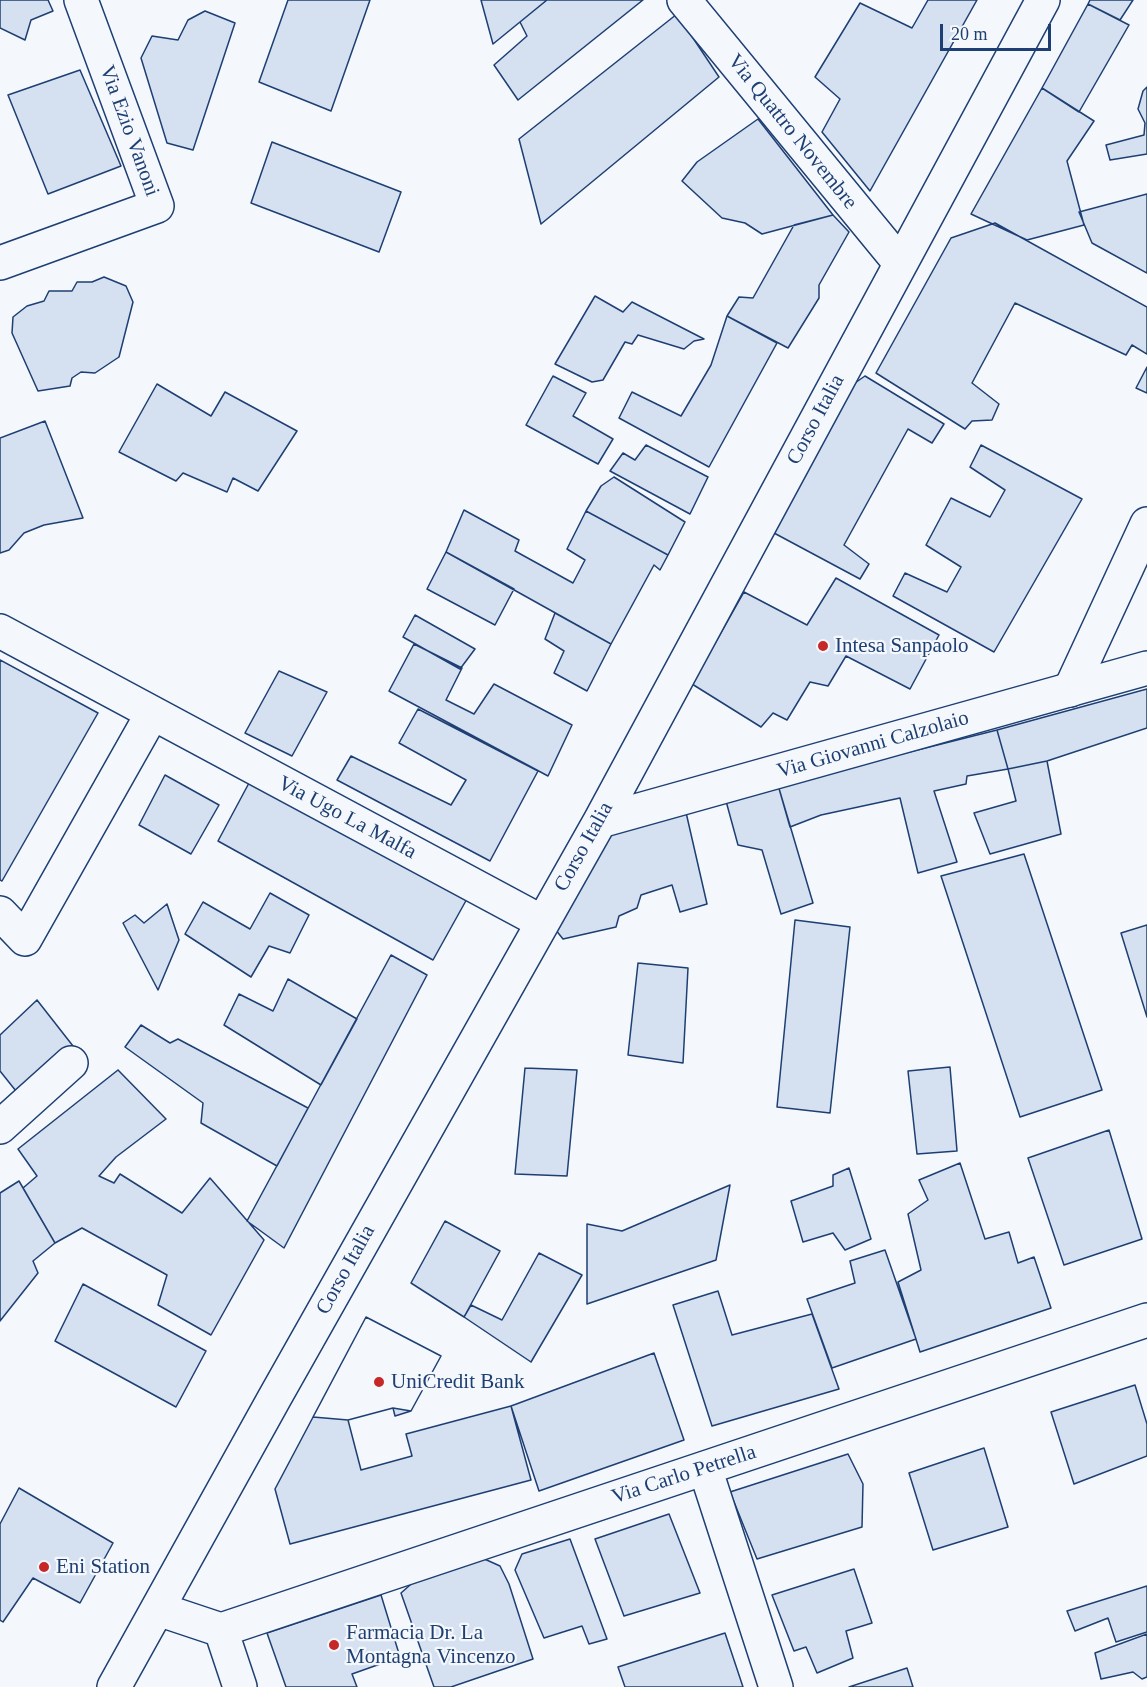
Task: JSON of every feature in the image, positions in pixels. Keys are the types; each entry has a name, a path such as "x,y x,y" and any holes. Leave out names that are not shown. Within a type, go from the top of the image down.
{"street":[{"name":"Via Ezio Vanoni","path":"0,263 157,206 81,0"},
{"name":"Via Quattro Novembre","path":"684,0 900,263"},
{"name":"Corso Italia","path":"114,1687 600,821 1042,0"},
{"path":"1070,690 1147,524"},
{"name":"Via Ugo La Malfa","path":"0,631 542,922"},
{"name":"Via Giovanni Calzolaio","path":"600,821 1147,668"},
{"path":"0,913 25,939 152,714"},
{"path":"0,1127 71,1063"},
{"name":"Via Carlo Petrella","path":"221,1630 1147,1320"},
{"path":"705,1468 776,1687"},
{"path":"158,1609 221,1630 240,1687"}],"building":[{"path":"0,0 48,0 53,11 31,20 25,40 0,28"},
{"path":"288,0 370,0 331,111 259,82"},
{"path":"481,0 547,0 493,44"},
{"path":"547,0 643,0 518,100 494,65 527,36 520,22"},
{"path":"928,0 977,0 870,191 822,132 840,99 815,77 860,3 912,28"},
{"path":"1090,0 1133,0 1120,20 1088,4"},
{"path":"1088,4 1129,25 1079,112 1042,88"},
{"path":"205,11 235,23 193,150 167,143 141,58 152,36 178,40 188,20"},
{"path":"677,14 719,77 541,224 519,139"},
{"path":"80,70 121,166 48,194 8,95"},
{"path":"1147,87 1147,154 1110,160 1106,145 1144,135 1145,123 1138,109 1143,91"},
{"path":"1042,88 1094,121 1067,161 1084,225 1027,240 971,214"},
{"path":"758,119 833,215 762,234 745,223 722,218 682,181 697,162"},
{"path":"272,142 401,192 379,252 251,203"},
{"path":"1147,194 1147,273 1092,243 1079,212"},
{"path":"833,215 849,232 819,285 819,298 788,348 727,316 739,297 753,298 794,225"},
{"path":"995,223 1147,307 1147,354 1132,345 1126,355 1015,303 972,383 999,404 992,420 972,421 965,429 876,373 951,238"},
{"path":"104,277 126,286 133,302 119,357 95,373 81,372 72,378 70,386 38,391 12,333 13,317 27,306 44,301 49,291 72,291 77,282 92,282"},
{"path":"595,296 623,312 632,302 704,339 694,341 684,349 638,335 632,344 625,342 603,380 592,382 555,364"},
{"path":"727,316 777,343 709,467 619,418 632,392 681,416 711,365"},
{"path":"1147,367 1147,393 1136,388"},
{"path":"553,376 586,393 573,416 613,439 598,464 526,425"},
{"path":"865,376 944,424 932,443 908,429 844,545 869,564 860,579 774,533 852,385"},
{"path":"157,384 211,416 225,392 297,431 258,491 233,478 227,492 183,473 176,481 119,452"},
{"path":"45,421 83,518 44,525 24,533 9,550 0,553 0,438"},
{"path":"646,445 708,477 690,514 610,471 623,453 635,460"},
{"path":"981,445 1082,499 994,652 893,596 905,573 947,592 961,567 926,545 951,498 990,517 1005,490 970,467"},
{"path":"614,477 685,522 668,555 586,511 601,486"},
{"path":"464,510 519,540 515,551 573,583 585,560 567,549 586,511 668,555 660,570 654,565 611,644 446,552"},
{"path":"446,552 514,589 495,625 427,589"},
{"name":"Intesa Sanpaolo","path":"836,578 939,635 910,689 846,656 828,686 810,682 787,720 773,713 761,727 692,684 744,592 807,625"},
{"path":"555,613 611,644 587,691 554,673 564,651 545,639"},
{"path":"415,615 475,649 460,669 403,637"},
{"path":"414,644 462,668 446,700 474,714 494,684 572,725 548,776 389,691"},
{"path":"0,660 98,713 2,881 0,880"},
{"path":"279,671 327,692 292,756 245,733"},
{"path":"1147,689 1147,728 1047,761 1008,769 997,730"},
{"path":"418,709 538,771 490,861 337,780 351,756 451,805 466,780 399,743"},
{"path":"997,730 1008,769 967,776 966,784 934,791 957,862 918,873 900,798 821,815 790,827 778,785"},
{"path":"1047,761 1061,834 990,854 974,813 1016,801 1008,769"},
{"path":"165,775 219,805 191,854 139,825"},
{"path":"249,783 468,897 433,960 218,841"},
{"path":"778,785 813,903 781,914 762,850 738,845 726,801"},
{"path":"685,808 707,904 680,912 672,885 641,895 637,908 619,916 616,927 563,939 555,929 612,827"},
{"path":"1024,854 1102,1090 1020,1117 941,876"},
{"path":"270,893 309,915 290,953 269,946 251,977 185,934 203,902 250,929"},
{"path":"167,904 179,940 158,990 123,923 135,915 144,923"},
{"path":"795,920 850,927 830,1113 777,1107"},
{"path":"1147,925 1147,1017 1121,933"},
{"path":"391,955 427,975 284,1248 247,1221"},
{"path":"638,963 688,968 683,1063 628,1055"},
{"path":"288,979 357,1019 321,1085 224,1025 239,994 273,1011"},
{"path":"37,1000 73,1046 20,1096 0,1071 0,1035"},
{"path":"141,1025 170,1043 178,1039 308,1108 277,1166 201,1123 203,1103 125,1047"},
{"path":"950,1067 957,1151 917,1154 908,1071"},
{"path":"525,1068 577,1070 567,1176 515,1174"},
{"path":"118,1070 166,1119 116,1157 99,1176 114,1183 120,1174 182,1213 210,1178 264,1240 211,1335 158,1305 167,1275 82,1228 55,1243 23,1188 37,1176 18,1149"},
{"path":"1109,1130 1142,1239 1064,1265 1028,1158"},
{"path":"960,1163 985,1239 1009,1232 1018,1263 1034,1257 1051,1308 920,1352 898,1282 921,1270 908,1214 928,1200 919,1180"},
{"path":"849,1168 871,1239 845,1250 833,1233 803,1242 791,1201 833,1186 833,1175"},
{"path":"19,1181 55,1243 33,1261 38,1273 0,1321 0,1193"},
{"path":"730,1185 716,1260 587,1304 587,1224 622,1231"},
{"path":"445,1221 500,1251 464,1317 411,1283"},
{"path":"885,1250 916,1339 832,1368 807,1299 855,1283 850,1261"},
{"path":"539,1253 582,1275 531,1362 464,1317 471,1305 502,1320"},
{"path":"83,1284 206,1351 176,1407 55,1341"},
{"path":"718,1291 732,1335 812,1314 839,1389 712,1426 673,1305"},
{"path":"366,1317 441,1356 411,1411 395,1416 393,1408 348,1420 361,1470 412,1456 406,1434 511,1406 531,1480 290,1544 275,1489"},
{"name":"UniCredit Bank","path":"366,1317 441,1356 411,1411 393,1408 348,1420 313,1417"},
{"path":"654,1353 684,1440 539,1491 511,1406"},
{"path":"1135,1385 1147,1424 1147,1456 1074,1484 1051,1412"},
{"path":"984,1448 1008,1527 933,1550 909,1473"},
{"path":"848,1454 863,1484 862,1527 757,1559 730,1492"},
{"path":"19,1488 113,1543 80,1603 33,1578 3,1622 0,1620 0,1524"},
{"path":"669,1514 700,1593 624,1616 595,1539"},
{"path":"570,1539 607,1639 589,1644 582,1626 544,1638 515,1570 522,1554"},
{"path":"480,1557 500,1566 509,1584 533,1659 451,1687 434,1687 401,1593 418,1578"},
{"path":"854,1569 872,1623 846,1631 853,1658 817,1673 806,1647 794,1651 772,1595"},
{"path":"1147,1586 1147,1632 1116,1642 1108,1618 1075,1631 1067,1611"},
{"name":"Farmacia Dr. La Montagna Vincenzo","path":"381,1595 400,1657 352,1674 357,1687 286,1687 267,1633"},
{"path":"725,1633 743,1687 625,1687 618,1667"},
{"path":"1147,1634 1147,1677 1142,1679 1133,1672 1101,1679 1095,1653"},
{"path":"907,1668 913,1687 849,1687"}],"place":[{"name":"Intesa Sanpaolo","path":"823,646"},
{"name":"UniCredit Bank","path":"379,1382"},
{"name":"Eni Station","path":"44,1567"},
{"name":"Farmacia Dr. La Montagna Vincenzo","path":"334,1645"}]}
